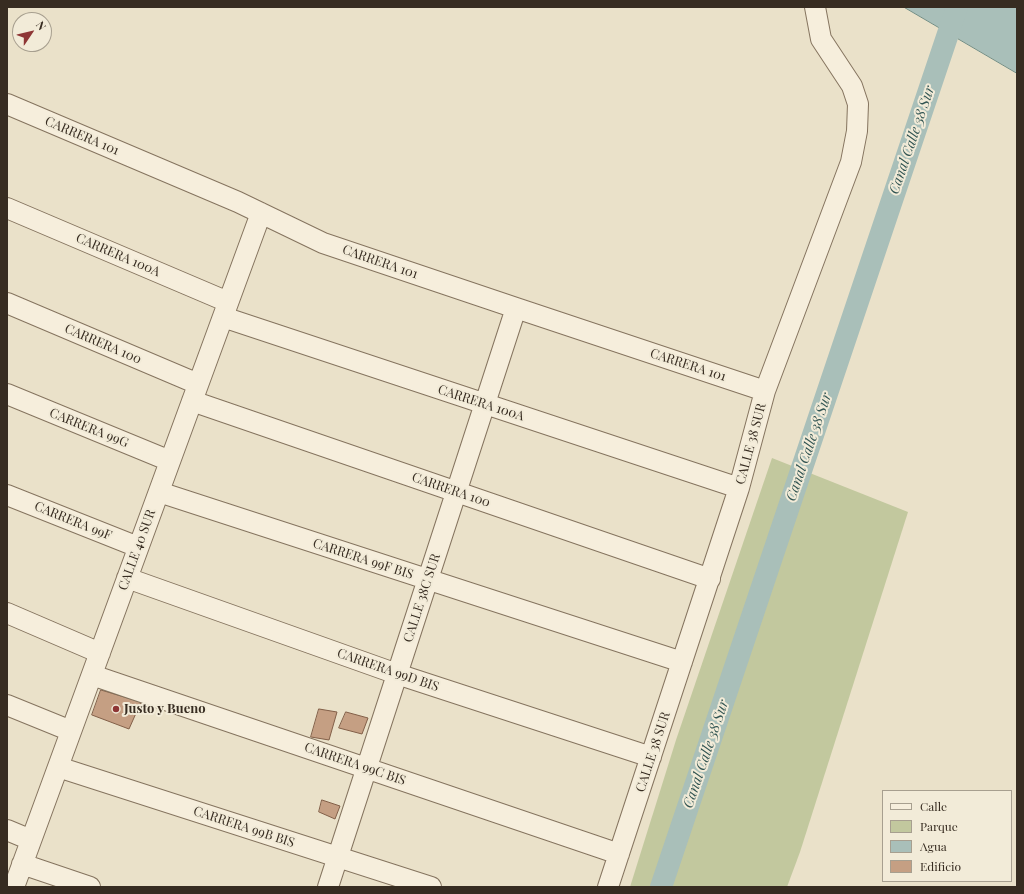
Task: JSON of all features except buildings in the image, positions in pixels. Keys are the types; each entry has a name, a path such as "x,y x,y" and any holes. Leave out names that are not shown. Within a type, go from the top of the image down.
{"street":[{"name":"CALLE 38 SUR","path":"608,887 739,488 765,391 851,162 857,131 858,104 852,86 821,39 815,7"},
{"name":"CARRERA 101","path":"7,104 238,202 323,243 765,391"},
{"name":"CARRERA 100A","path":"7,208 226,310 485,404 739,488"},
{"name":"CALLE 40 SUR","path":"14,887 261,213"},
{"name":"CARRERA 100","path":"7,303 195,393 456,492 710,579"},
{"name":"CALLE 38C SUR","path":"328,887 516,308"},
{"name":"CARRERA 99G","path":"7,394 170,461"},
{"name":"CARRERA 99F BIS","path":"159,492 682,662"},
{"name":"CARRERA 99F","path":"7,495 138,547"},
{"name":"CARRERA 99D BIS","path":"127,578 397,674 651,758"},
{"path":"7,613 100,653"},
{"name":"CARRERA 99C BIS","path":"92,675 619,854"},
{"path":"7,705 71,731"},
{"name":"CARRERA 99B BIS","path":"58,767 431,887"},
{"path":"7,830 31,840"},
{"path":"22,864 90,887"}],"green space":[{"path":"772,458 908,512 800,852 787,887 630,887 676,740"}],"water":[{"path":"904,7 1017,7 1017,73"}],"waterway":[{"name":"Canal Calle 38 Sur","path":"661,887 957,7"}],"place":[{"name":"Justo y Bueno","path":"116,709"}]}
